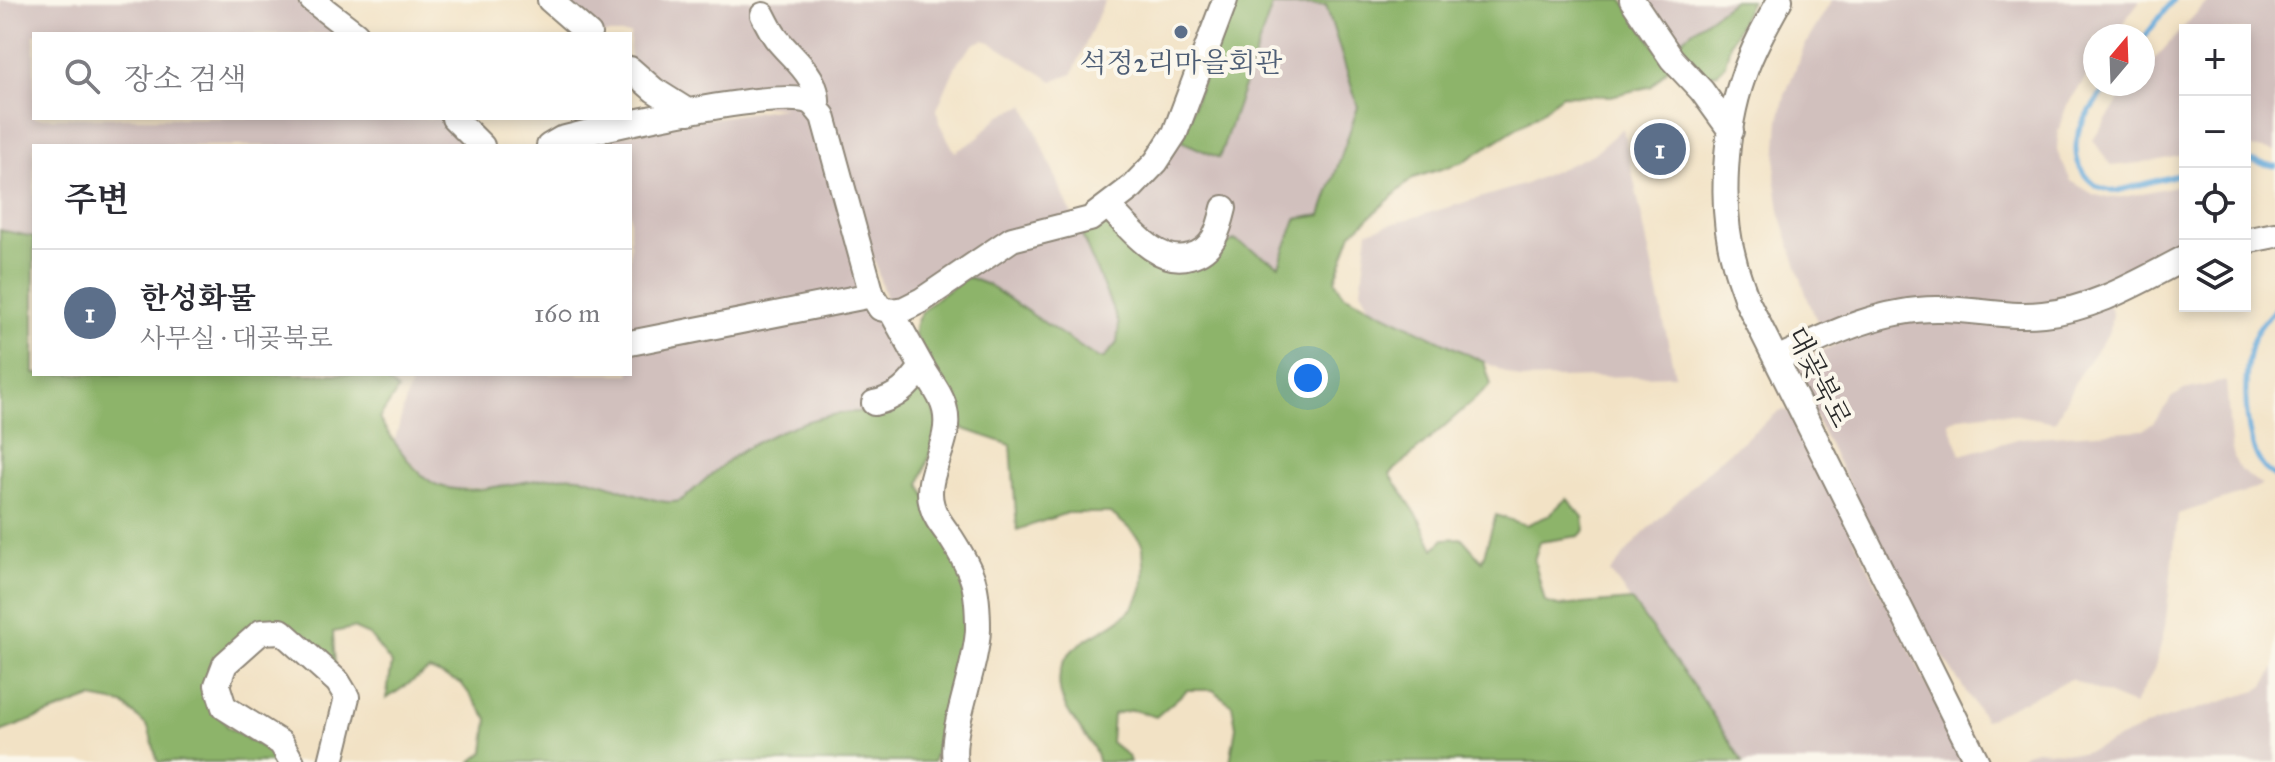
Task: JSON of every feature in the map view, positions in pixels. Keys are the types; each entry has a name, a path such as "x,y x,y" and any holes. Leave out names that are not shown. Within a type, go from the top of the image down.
{"street":[{"path":"312,0 353,32"},
{"path":"550,0 587,32"},
{"path":"552,144 584,133 762,100 811,102 823,116 872,295 880,308 891,311 904,309 1012,239 1090,219 1156,162 1175,133 1225,0"},
{"path":"1632,0 1672,59 1702,91 1731,131"},
{"name":"대곶북로","path":"1780,0 1757,42 1741,81 1731,131 1726,217 1733,258 1747,301 1977,762"},
{"path":"763,15 776,38 814,81 818,95 817,109"},
{"path":"632,71 654,90 689,112"},
{"path":"456,120 480,144"},
{"path":"1108,206 1141,240 1162,254 1177,259 1195,255 1210,245 1219,230 1224,208"},
{"path":"2250,240 2275,235"},
{"path":"1777,359 1837,330 1913,309 2008,315 2044,314 2077,307 2146,280 2179,261"},
{"path":"632,343 872,295"},
{"path":"891,311 945,410 946,423 930,490 931,505 967,563 977,594 978,634 958,728 955,762"},
{"path":"874,403 898,394 922,367"},
{"path":"318,762 287,753 224,707 217,685 225,664 261,632 281,631 338,682 347,697 331,762"}],"shaded area":[{"path":"0,0 296,0 338,32 32,32 32,120 445,120 469,144 32,144 32,237 0,230"},
{"path":"559,0 1105,0 1073,73 1053,81 983,40 974,44 957,63 937,109 939,123 955,152 974,141 999,116 1025,105 1072,215 905,302 886,300 830,111 683,99 632,62 632,32 596,32"},
{"path":"1643,0 1734,0 1673,45"},
{"path":"1832,0 2140,0 2123,24 2083,24 2083,82 2067,105 2058,131 2057,151 2071,181 2107,198 2179,185 2179,255 2092,298 1824,327 1816,319 1807,297 1781,217 1775,176 1779,120 1785,95 1805,45"},
{"path":"2210,0 2275,0 2275,151 2251,147 2251,24 2186,24"},
{"path":"1326,5 1358,107 1321,215 1296,220 1279,266 1208,259 1176,271 1151,265 1103,220 1181,141 1219,158 1272,6"},
{"path":"2179,32 2179,156 2111,166 2093,140 2123,96 2155,96 2155,59"},
{"path":"794,106 811,117 870,305 925,390 878,410 841,413 792,426 733,456 681,501 656,501 597,480 454,489 437,485 426,478 394,443 412,376 632,376 632,144 581,144 687,122"},
{"path":"1623,128 1675,375 1520,379 1371,308 1361,290 1368,231 1523,185 1593,154"},
{"path":"1080,231 1119,324 1117,343 1104,358 1097,358 988,285 967,277 1006,248"},
{"path":"2108,305 2112,313 2110,331 2078,376 2055,422 2011,414 1961,417 1949,422 1961,455 2021,438 2143,430 2153,423 2173,397 2184,390 2226,381 2235,460 2240,470 2262,485 2178,514 2165,627 2153,672 2134,705 2070,679 1985,720 1911,610 1793,372 1793,363 1885,323"},
{"path":"1779,411 1791,412 1966,762 1743,762 1699,694 1610,572 1638,539 1718,461"},
{"path":"2275,668 2275,762 2014,762 2025,753 2036,750 2080,753 2095,749 2156,722 2256,691 2264,686"}],"green space":[{"path":"1231,0 1623,0 1669,67 1652,86 1611,96 1562,95 1540,113 1463,162 1413,178 1352,233 1335,280 1343,294 1484,362 1491,385 1390,474 1419,518 1434,549 1444,539 1462,538 1482,561 1496,515 1526,525 1548,516 1567,498 1583,517 1585,530 1579,536 1540,542 1534,560 1545,602 1558,606 1631,600 1699,694 1743,762 1230,762 1236,727 1232,705 1213,690 1187,690 1156,717 1133,710 1113,714 1111,742 1128,756 1130,762 1098,762 1096,752 1068,712 1060,687 1060,673 1066,657 1078,645 1123,617 1135,604 1143,586 1142,544 1111,513 1067,513 1017,530 1011,445 958,427 956,405 915,335 915,326 925,309 967,277 988,285 1097,358 1104,358 1117,343 1119,324 1080,231 1103,220 1137,252 1163,268 1177,269 1192,265 1234,240 1279,265 1296,219 1321,215 1358,107 1326,5 1272,6 1219,158 1181,141"},
{"path":"1734,0 1751,0 1730,44 1725,65 1717,73 1704,76 1673,45"},
{"path":"0,230 32,237 32,376 382,376 398,390 379,419 422,475 440,486 456,489 473,490 579,477 659,501 679,501 738,454 773,434 831,415 880,409 925,390 932,404 938,428 920,484 963,571 966,632 961,670 945,712 933,762 471,762 484,752 488,719 461,683 429,670 386,699 392,664 369,635 353,628 333,632 335,668 279,624 224,654 206,678 208,699 228,727 286,762 158,762 148,727 123,704 91,698 0,732"}],"waterway":[{"path":"2155,24 2173,0"},
{"path":"2100,96 2087,115 2077,138 2078,162 2087,178 2099,187 2117,191 2179,175"},
{"path":"2251,161 2275,166"},
{"path":"2275,309 2253,341 2246,378 2251,437 2264,468 2275,477"}],"place":[{"name":"석정2리마을회관","path":"1181,32"},
{"name":"한성화물","path":"1660,149"}]}
